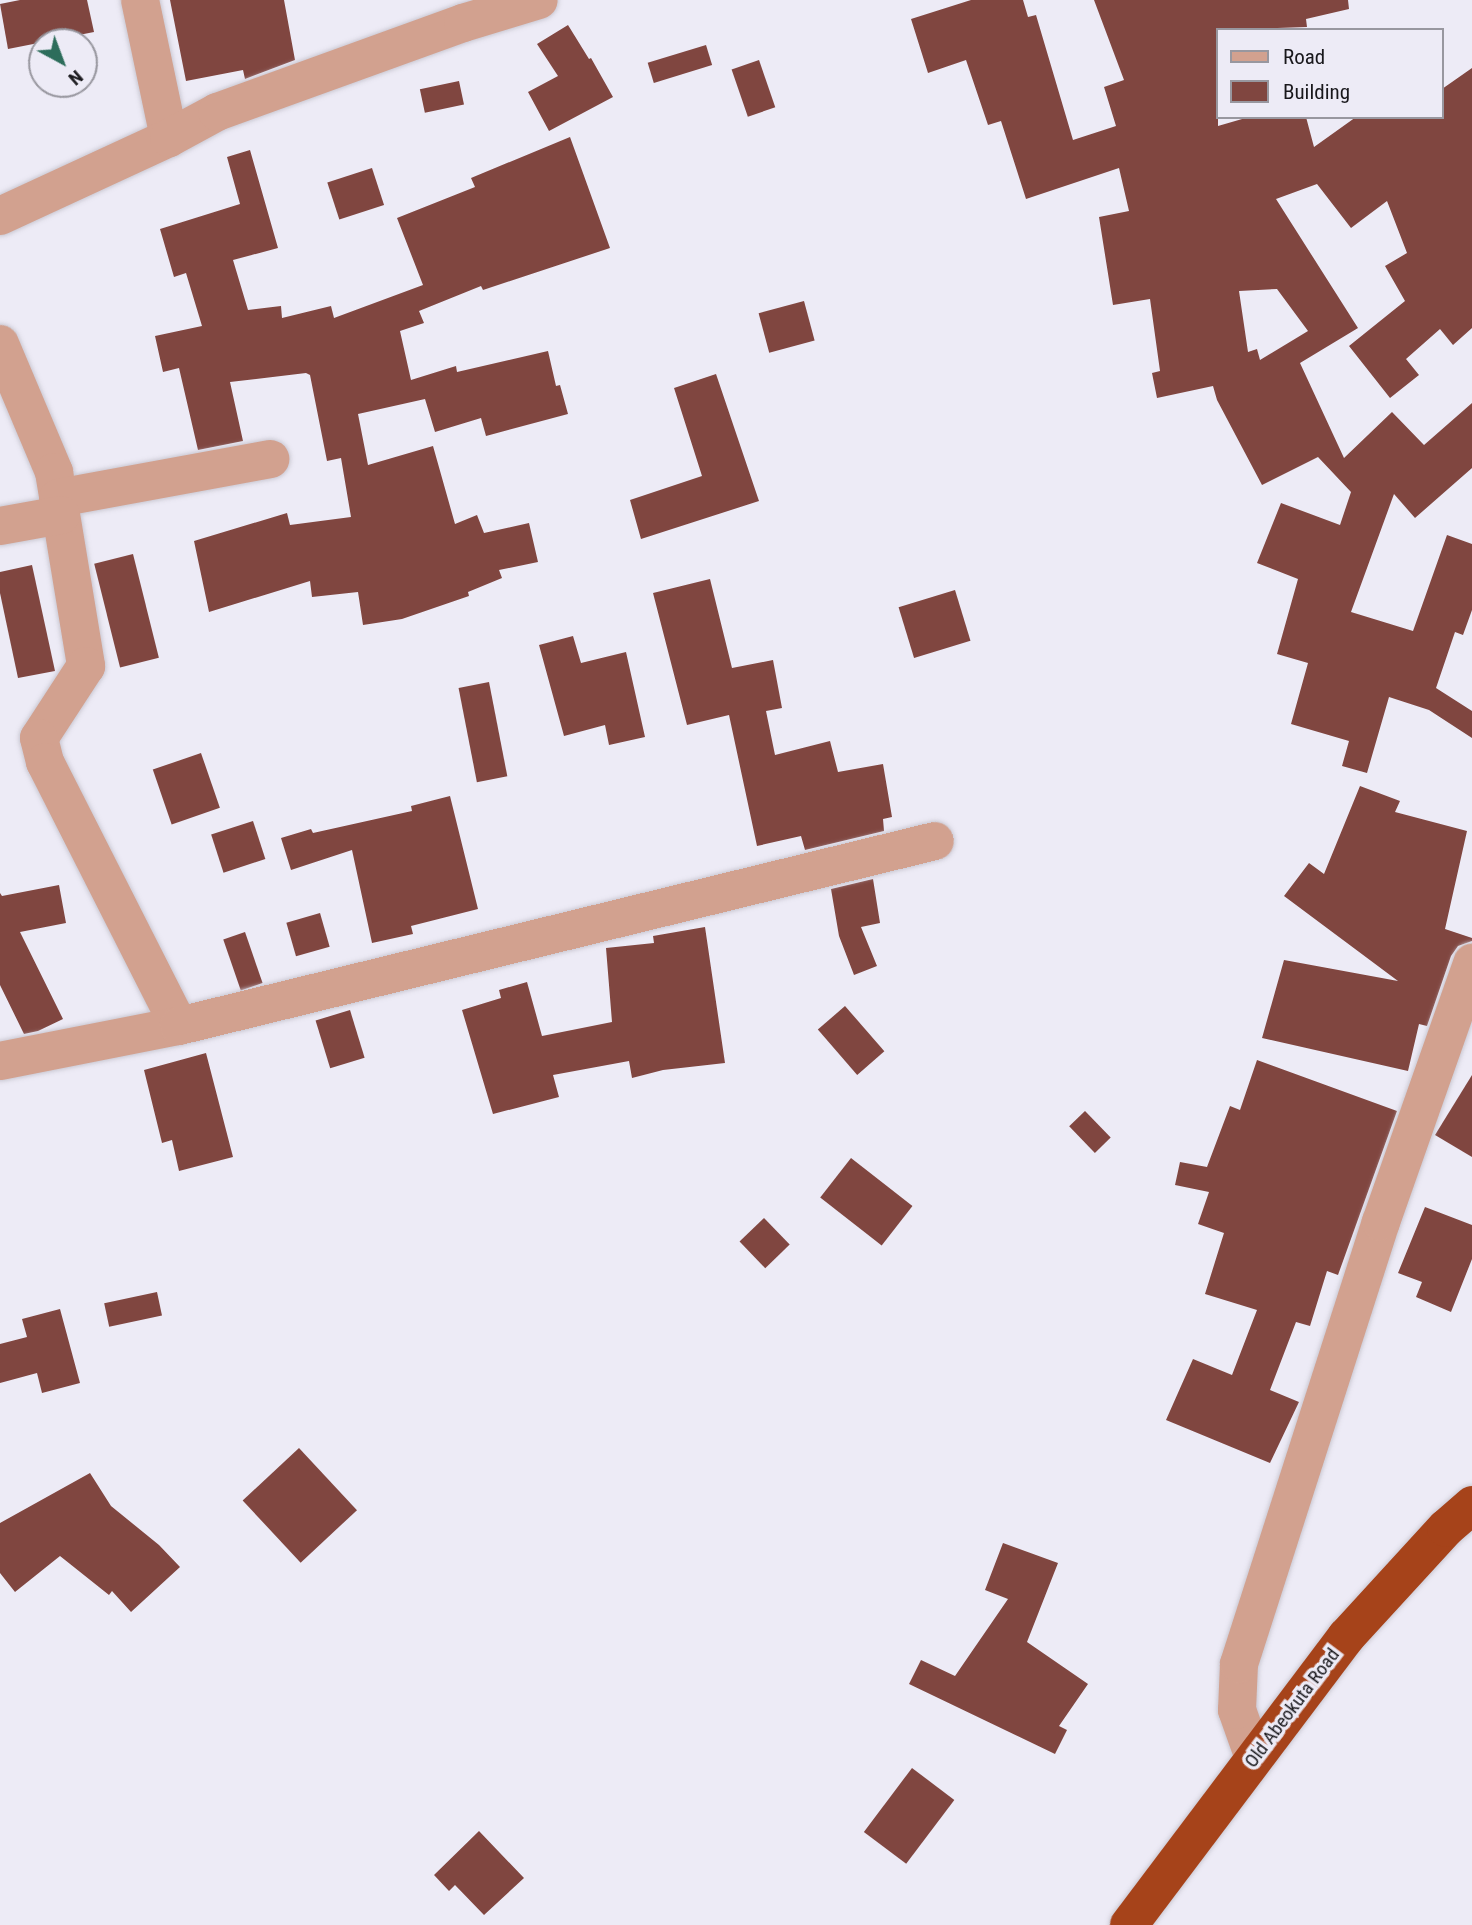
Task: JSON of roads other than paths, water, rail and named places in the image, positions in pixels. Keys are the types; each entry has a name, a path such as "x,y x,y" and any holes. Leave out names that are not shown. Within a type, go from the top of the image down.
{"highway":[{"name":"Old Abeokuta Road","path":"1129,1925 1346,1637 1446,1528 1472,1505"}],"street":[{"path":"139,0 169,138"},
{"path":"0,216 217,113 463,23 539,0"},
{"path":"0,344 54,472 86,666 39,738 46,762 179,1026"},
{"path":"0,526 59,506 270,459"},
{"path":"0,1061 179,1026 935,841"},
{"path":"1254,1758 1237,1710 1239,1664 1368,1261 1472,964"}]}
